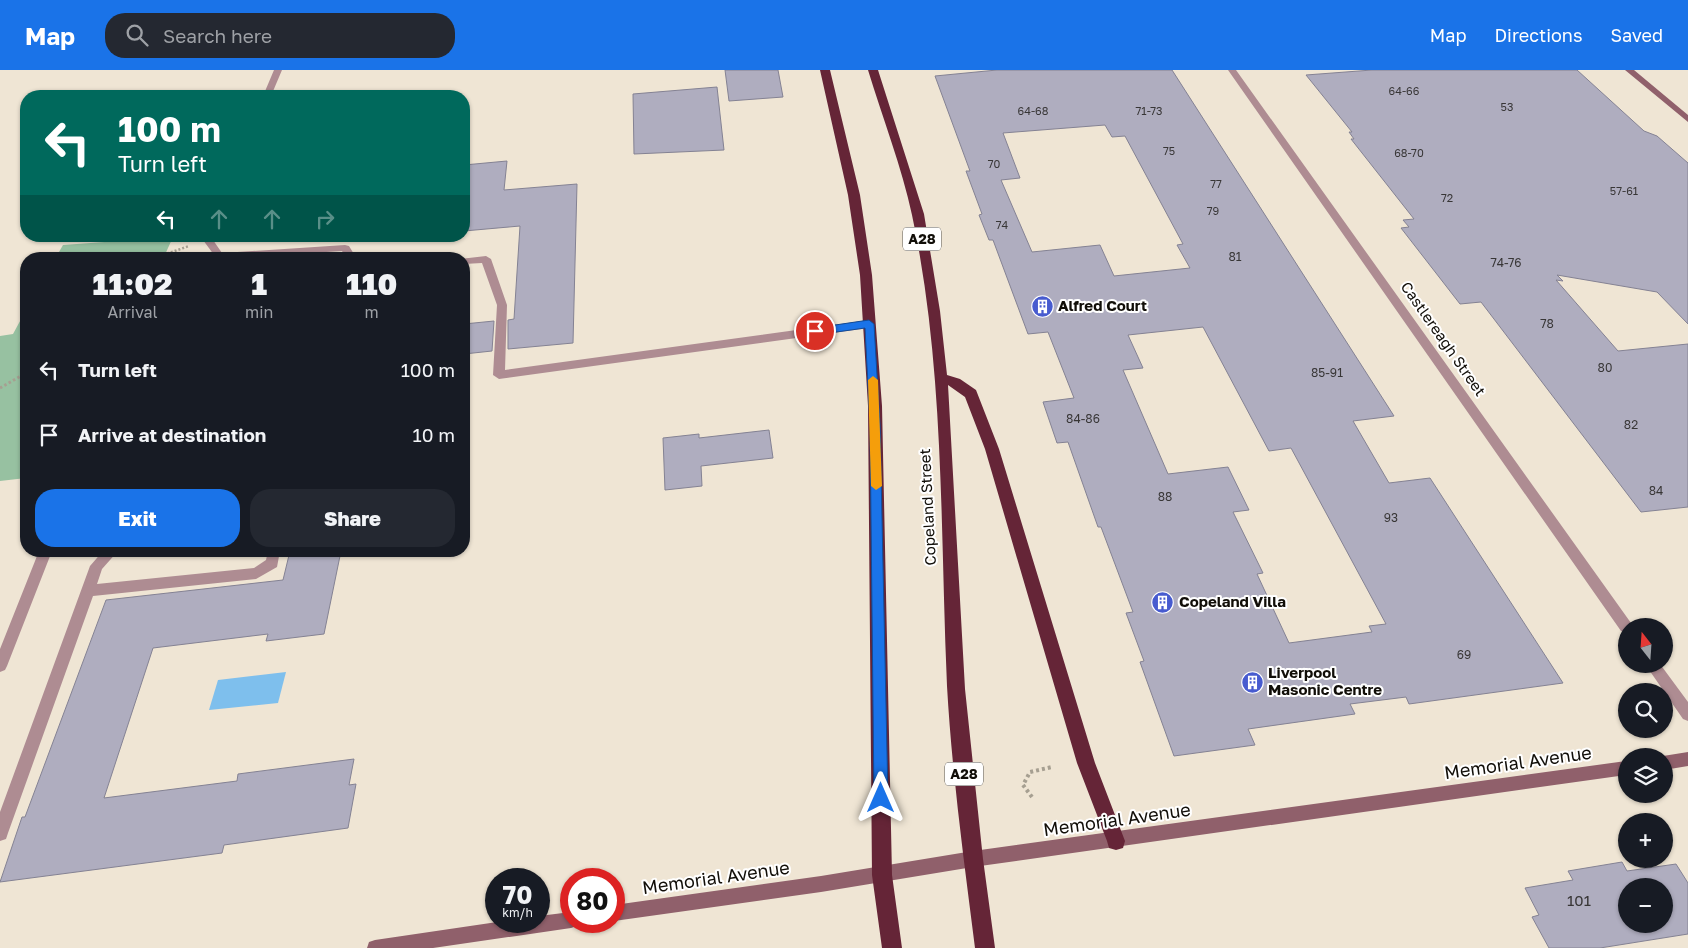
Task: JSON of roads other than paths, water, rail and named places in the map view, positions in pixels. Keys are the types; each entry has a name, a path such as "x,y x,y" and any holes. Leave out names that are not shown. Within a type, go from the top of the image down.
{"highway":[{"path":"825,70 854,195 866,275 874,406 880,651 882,875 892,948"},
{"name":"Copeland Street","path":"873,70 918,214 934,311 950,541 956,689 973,859 985,948"},
{"path":"940,378 955,382 971,394 992,449 1086,763 1116,841"}],"street":[{"path":"270,90 278,70"},
{"name":"Castlereagh Street","path":"1232,70 1620,618"},
{"path":"1629,70 1688,119"},
{"path":"282,252 345,248 348,252"},
{"path":"470,260 486,259 502,305 499,375 869,324"},
{"path":"0,666 44,557"},
{"path":"0,833 97,566 106,557"},
{"path":"88,591 256,573 272,563 273,557"},
{"path":"1658,673 1688,714"},
{"path":"1673,761 1688,759"},
{"name":"Memorial Avenue","path":"625,912 882,875 973,859 1116,841 1618,769"},
{"path":"375,948 560,922"}],"water":[{"path":"286,672 278,703 209,710 218,680"}],"place":[{"name":"Alfred Court","path":"1042,306"},
{"name":"Copeland Villa","path":"1163,602"},
{"name":"Liverpool Masonic Centre","path":"1252,682"}]}
